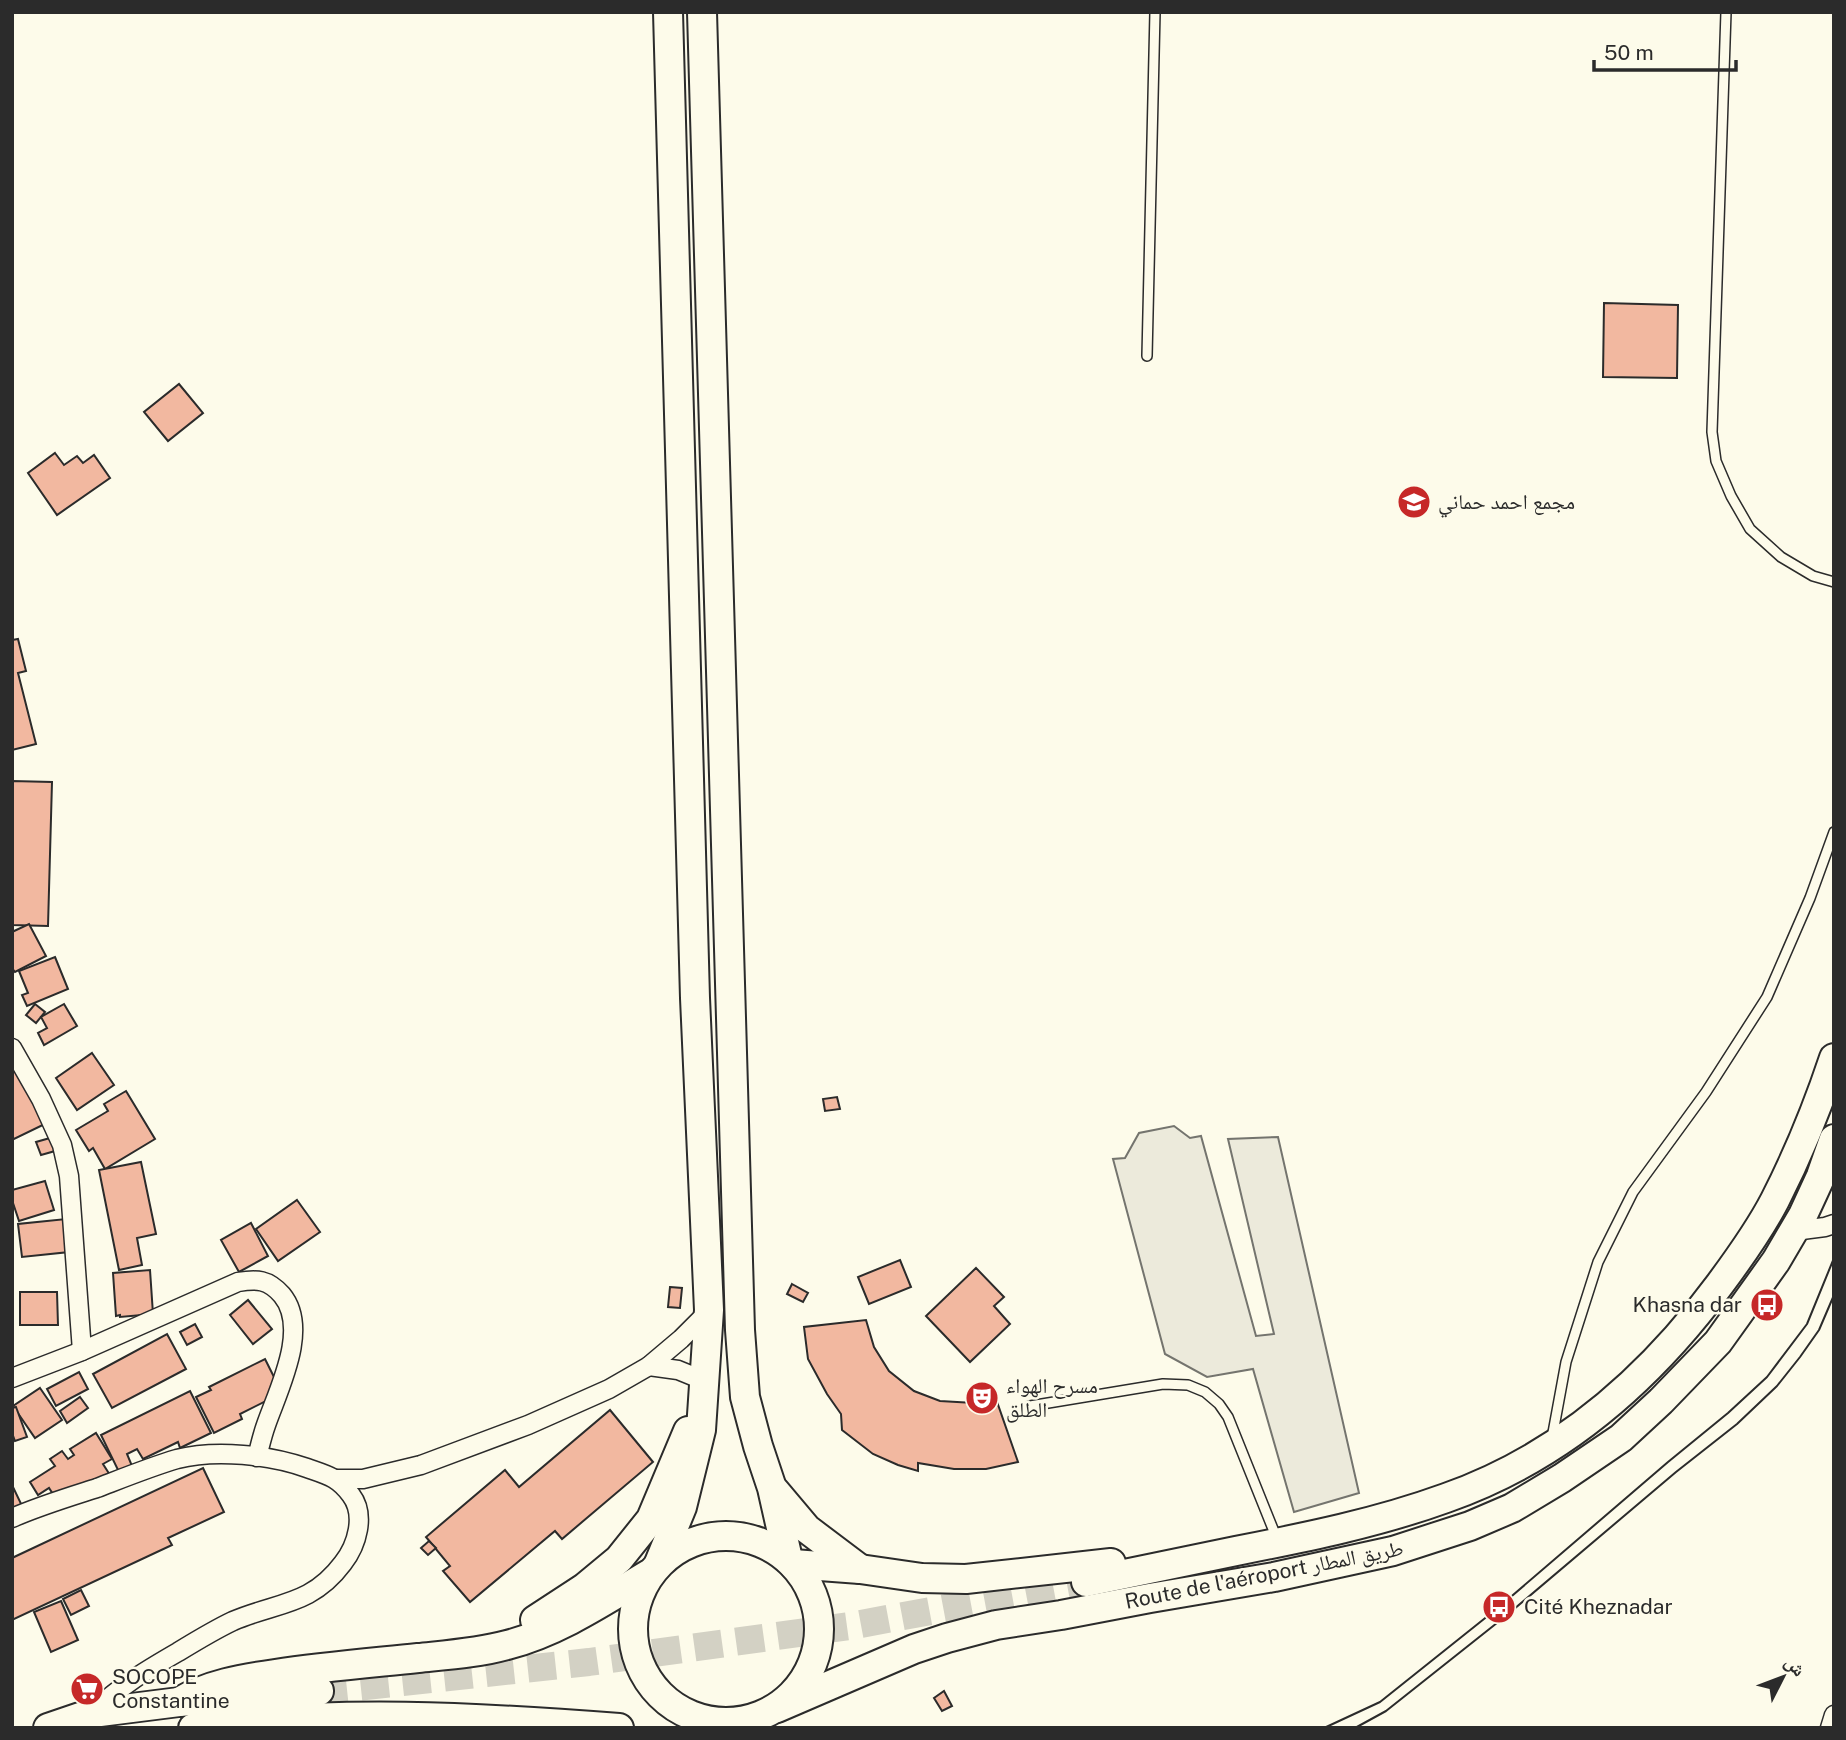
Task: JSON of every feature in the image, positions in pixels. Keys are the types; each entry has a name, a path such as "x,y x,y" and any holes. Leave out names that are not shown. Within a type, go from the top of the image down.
{"highway":[{"path":"668,12 695,998 709,1310 701,1430 694,1463 682,1507 636,1600 632,1628 636,1656 649,1682 668,1703 693,1717 721,1723"},
{"path":"702,12 740,1330 745,1397 791,1561"},
{"name":"Route de l'aéroport طريق المطار","path":"1086,1582 1344,1529 1447,1498 1492,1479 1551,1447 1584,1425 1630,1387 1672,1344 1743,1253 1774,1201 1799,1147 1834,1058"},
{"name":"Route de l'aéroport طريق المطار","path":"778,1708 947,1637 996,1625 1274,1577 1393,1551 1470,1527 1512,1508 1621,1438 1718,1342 1828,1182 1834,1139"},
{"path":"455,1655 535,1619 584,1588 619,1559 651,1519 705,1385"},
{"path":"772,1488 807,1529 860,1569"},
{"path":"179,1702 207,1688 233,1680 455,1655 506,1646 578,1615 654,1568 682,1545 709,1536 737,1536 764,1543 791,1561 810,1586 818,1612 820,1640 813,1667 798,1690 778,1708 750,1720 674,1728"},
{"path":"791,1561 922,1578 966,1579 1237,1551"},
{"path":"48,1728 92,1713 179,1702 319,1691"},
{"path":"193,1728 248,1720 404,1717 506,1719 619,1728"}],"street":[{"path":"12,1048 41,1099 62,1145 69,1176 82,1351"},
{"path":"1794,1231 1834,1224"},
{"path":"12,1378 82,1351 238,1282 254,1279 265,1282 285,1300 292,1317 293,1338 280,1392 257,1457"},
{"path":"12,1518 178,1459 212,1454 292,1463 336,1479 363,1479 421,1465 528,1425 609,1388 649,1366 709,1310"},
{"path":"649,1366 678,1370 705,1385"},
{"path":"92,1713 149,1667 212,1631 236,1620 300,1600 321,1587 344,1563 357,1538 359,1513 353,1497 336,1479"}],"lane":[{"path":"1147,356 1155,12"},
{"path":"1726,12 1712,432 1716,461 1731,496 1750,529 1781,558 1813,576 1834,582"},
{"path":"1551,1447 1566,1362 1598,1262 1633,1192 1706,1092 1767,997 1810,898 1834,832"},
{"path":"1030,1406 1163,1384 1188,1385 1205,1391 1228,1417 1279,1543"}],"shaded area":[{"path":"1174,1126 1190,1138 1201,1136 1256,1336 1274,1334 1228,1139 1278,1137 1359,1493 1294,1512 1253,1369 1207,1377 1165,1354 1113,1159 1125,1158 1139,1133"}],"building":[{"path":"1604,303 1678,305 1677,378 1603,377"},
{"path":"179,384 203,413 168,441 144,412"},
{"path":"55,453 64,465 77,456 83,463 94,455 110,478 57,515 28,473"},
{"path":"18,639 26,671 18,673 36,744 12,750 12,640"},
{"path":"12,781 52,782 48,926 12,925"},
{"path":"29,924 46,956 15,972 12,968 12,932"},
{"path":"55,957 68,989 27,1006 22,995 28,993 19,971"},
{"path":"35,1004 45,1012 36,1023 26,1015"},
{"path":"64,1004 77,1026 44,1045 38,1033 47,1028 41,1017"},
{"path":"92,1053 114,1085 77,1110 56,1078"},
{"path":"12,1055 51,1121 14,1139 12,1136"},
{"path":"126,1091 155,1139 105,1169 93,1148 89,1151 76,1130 108,1111 104,1104"},
{"path":"837,1097 840,1109 825,1111 823,1099"},
{"path":"50,1138 55,1151 41,1155 36,1142"},
{"path":"141,1162 156,1234 137,1238 142,1265 119,1270 99,1170"},
{"path":"45,1181 54,1210 19,1221 12,1200 12,1190"},
{"path":"297,1200 320,1232 278,1261 256,1229"},
{"path":"66,1219 69,1252 22,1257 18,1224"},
{"path":"251,1223 268,1256 239,1272 221,1240"},
{"path":"900,1260 911,1287 869,1304 858,1277"},
{"path":"976,1268 1004,1297 994,1306 1010,1324 970,1362 926,1316"},
{"path":"150,1270 153,1314 116,1316 113,1273"},
{"path":"792,1284 808,1293 803,1302 787,1294"},
{"path":"670,1287 682,1288 680,1308 668,1307"},
{"path":"20,1292 57,1292 58,1325 20,1325"},
{"path":"248,1300 272,1329 253,1344 230,1315"},
{"path":"866,1320 874,1347 889,1371 914,1391 940,1401 974,1403 996,1399 1018,1462 986,1469 954,1469 918,1463 918,1471 873,1454 842,1430 841,1414 808,1359 804,1327"},
{"path":"195,1324 202,1337 187,1345 180,1332"},
{"path":"167,1334 186,1369 112,1408 93,1374"},
{"path":"265,1359 282,1393 240,1414 242,1419 214,1433 196,1397 211,1390 209,1387"},
{"path":"79,1372 88,1389 56,1406 47,1389"},
{"path":"40,1388 62,1420 35,1438 13,1406"},
{"path":"190,1391 211,1433 180,1448 178,1442 143,1459 137,1449 127,1454 132,1466 119,1472 101,1435"},
{"path":"80,1397 88,1408 67,1423 60,1411"},
{"path":"16,1407 27,1437 15,1441 12,1433 12,1408"},
{"path":"610,1410 653,1462 562,1539 555,1531 470,1602 443,1571 450,1566 426,1537 505,1470 519,1487"},
{"path":"96,1433 112,1459 103,1464 110,1475 58,1502 49,1488 38,1495 30,1482 55,1466 50,1459 62,1451 68,1459 74,1455 70,1449"},
{"path":"203,1468 224,1512 168,1538 172,1545 12,1620 12,1558"},
{"path":"12,1485 24,1510 12,1516"},
{"path":"429,1541 436,1548 428,1555 421,1548"},
{"path":"81,1590 89,1606 71,1615 63,1599"},
{"path":"61,1601 78,1640 51,1652 34,1612"},
{"path":"944,1691 952,1706 942,1711 934,1698"}],"tunnel":[{"path":"319,1691 589,1662 850,1626 1086,1582"}],"tram line":[{"path":"1324,1728 1380,1702 1499,1607 1728,1413 1767,1377 1807,1324 1834,1258"},
{"path":"1355,1728 1386,1711 1507,1615 1737,1424 1777,1386 1800,1357 1819,1330 1834,1295"}],"place":[{"name":"مجمع احمد حماني","path":"1414,502"},
{"name":"Khasna dar","path":"1767,1305"},
{"name":"مسرح الهواء الطلق","path":"982,1398"},
{"name":"Cité Kheznadar","path":"1499,1607"},
{"name":"SOCOPE Constantine","path":"87,1689"}]}
